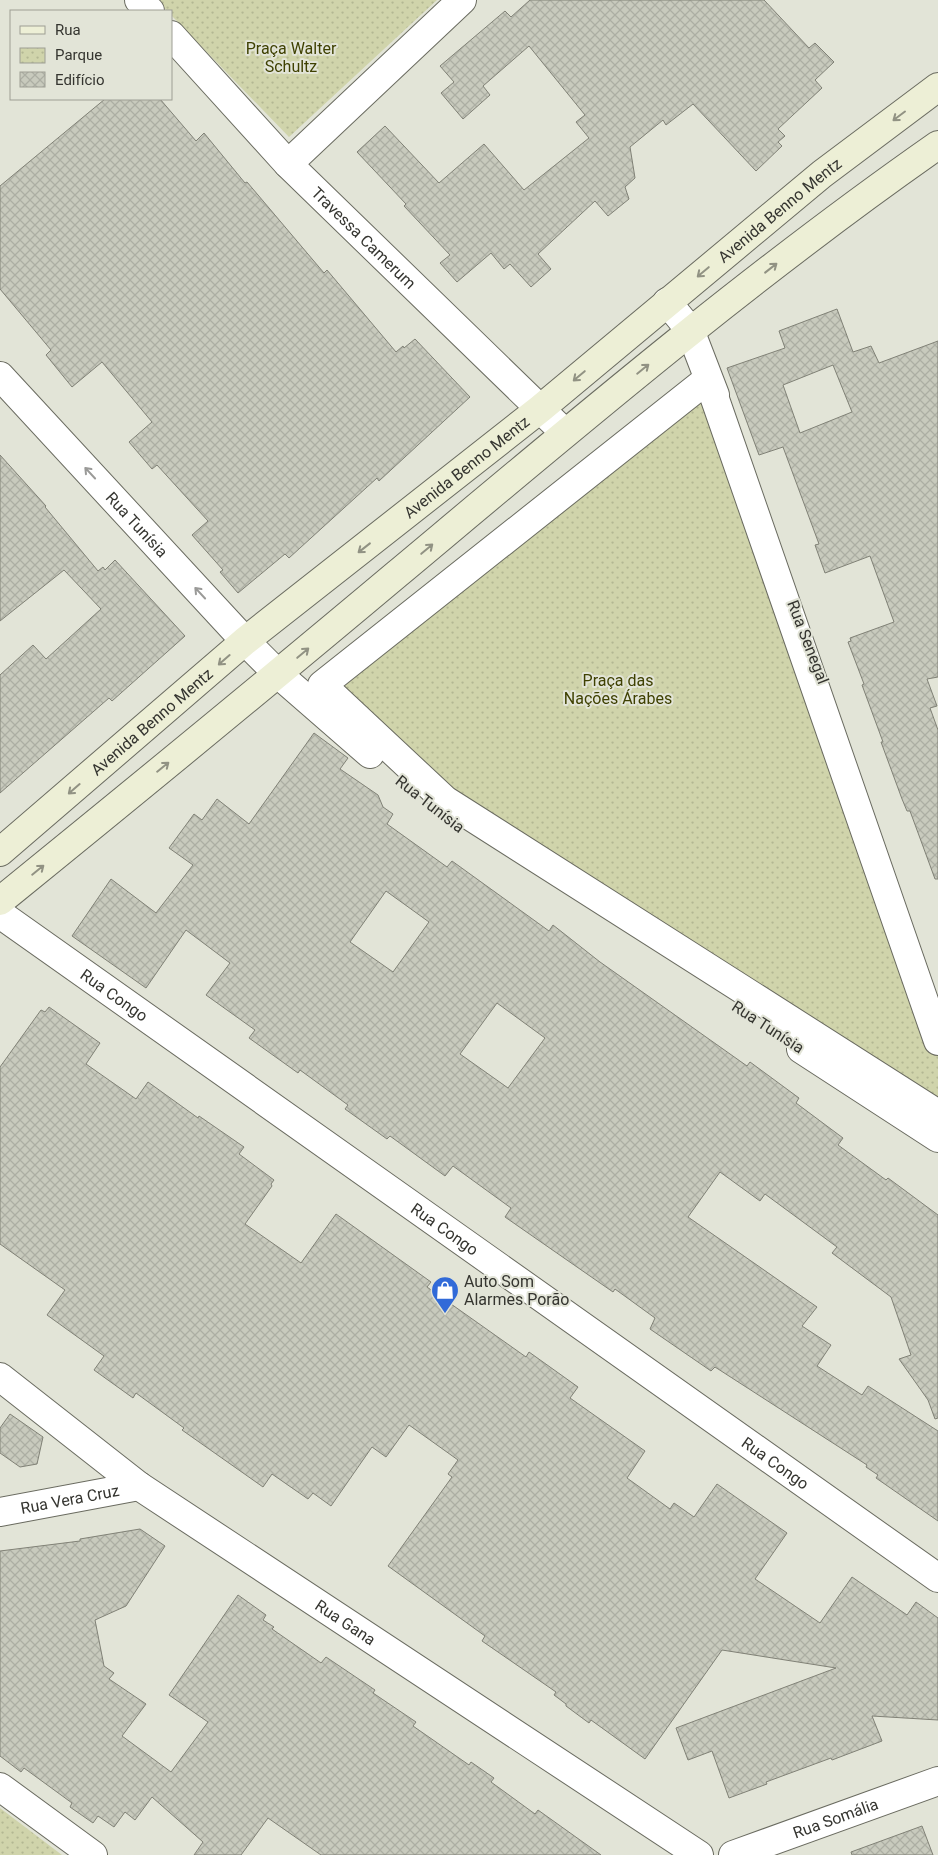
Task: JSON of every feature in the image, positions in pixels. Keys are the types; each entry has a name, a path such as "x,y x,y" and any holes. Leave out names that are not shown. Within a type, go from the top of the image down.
{"street":[{"path":"140,0 149,10"},
{"path":"288,164 462,0"},
{"name":"Travessa Camerum","path":"172,36 288,164 565,433"},
{"name":"Avenida Benno Mentz","path":"0,852 245,641 540,409 822,174 938,88"},
{"path":"0,901 278,674 690,330 861,198 938,144"},
{"name":"Rua Senegal","path":"667,302 690,330 938,988"},
{"name":"Rua Tunísia","path":"0,376 245,641 278,674 438,814 938,1138"},
{"path":"938,1041 708,379 322,685 445,800 938,1114"},
{"name":"Rua Congo","path":"0,914 938,1578"},
{"name":"Rua Gana","path":"0,1377 139,1486 699,1855"},
{"name":"Rua Vera Cruz","path":"0,1512 139,1486"},
{"name":"Rua Somália","path":"733,1855 938,1780"},
{"path":"0,1787 93,1855"}],"green space":[{"name":"Praça Walter Schultz","path":"157,0 437,0 289,137 172,16 172,10 166,10"},
{"name":"Praça das Nações Árabes","path":"708,379 938,1041 938,1114 445,800 322,685"},
{"path":"0,1808 62,1855 0,1855"}],"building":[{"path":"530,0 764,0 809,48 815,43 834,62 815,80 822,88 778,129 785,136 778,142 782,146 756,171 693,104 666,125 663,120 630,147 635,178 625,187 629,199 608,216 595,201 538,254 551,269 531,287 510,264 504,269 491,253 457,282 440,263 450,255 404,206 406,204 357,152 385,126 439,183 484,144 524,190 589,138 576,122 585,115 529,46 483,86 490,95 463,119 441,93 454,82 440,66 505,11 511,17"},
{"path":"104,100 161,100 196,141 204,133 324,273 327,270 396,352 415,339 470,397 379,481 377,478 289,558 285,554 238,593 220,572 223,570 192,535 208,521 157,465 152,469 129,442 152,422 102,362 72,387 46,355 51,350 0,289 0,186"},
{"path":"837,309 853,352 871,346 879,363 938,341 938,677 927,679 937,706 930,708 938,730 938,879 935,879 910,811 907,811 902,799 848,642 851,641 850,638 894,622 870,556 825,573 815,545 819,544 783,447 759,455 727,368 785,348 779,331","holes":["833,365 852,412 800,433 783,385"]},
{"path":"0,455 46,506 98,571 103,567 105,570 115,560 185,636 112,701 109,698 0,793 0,675 33,645 46,659 101,609 64,570 0,621"},
{"path":"314,733 348,758 340,769 378,795 383,807 393,814 387,824 447,867 452,861 549,931 553,925 600,962 747,1066 750,1062 799,1098 796,1103 843,1138 838,1145 886,1180 888,1178 938,1215 938,1418 935,1419 928,1400 899,1359 911,1355 891,1297 832,1253 837,1247 765,1194 760,1201 720,1172 688,1217 817,1307 802,1326 831,1345 817,1366 862,1395 868,1386 938,1431 938,1521 876,1478 878,1475 866,1467 867,1465 715,1367 711,1371 650,1329 655,1318 615,1289 613,1292 505,1217 511,1208 453,1166 445,1176 390,1136 387,1139 345,1109 348,1105 300,1070 298,1073 249,1038 255,1030 206,995 230,963 186,930 146,988 72,936 111,879 156,913 193,865 169,848 194,814 202,820 217,799 249,824","holes":["386,891 429,922 393,972 350,942","497,1003 545,1038 508,1088 460,1054"]},
{"path":"49,1007 100,1043 86,1064 136,1099 148,1082 198,1118 199,1116 244,1147 239,1154 274,1180 271,1184 272,1186 245,1224 301,1263 336,1214 431,1282 427,1287 526,1357 529,1352 578,1387 570,1398 645,1451 627,1478 670,1509 674,1503 694,1517 717,1484 787,1533 755,1579 820,1623 852,1577 907,1615 916,1602 938,1618 938,1720 872,1716 882,1741 766,1782 767,1784 729,1798 712,1751 688,1760 676,1728 836,1668 722,1650 645,1759 591,1720 589,1723 566,1706 554,1695 556,1692 482,1641 485,1636 388,1566 452,1477 448,1474 458,1460 409,1425 386,1457 372,1447 331,1506 313,1493 308,1499 272,1474 263,1487 182,1430 184,1428 136,1393 133,1398 94,1370 104,1356 47,1315 65,1290 0,1244 0,1067 41,1010 45,1012"},
{"path":"10,1414 43,1437 37,1464 20,1467 0,1453 0,1428"},
{"path":"140,1529 165,1546 126,1606 95,1620 104,1666 114,1673 109,1679 146,1704 122,1736 171,1772 208,1722 169,1695 238,1595 266,1615 263,1620 274,1627 272,1629 321,1663 326,1657 375,1690 373,1693 416,1722 413,1726 469,1765 471,1762 494,1778 491,1782 535,1814 538,1810 601,1855 321,1855 268,1818 241,1855 194,1855 203,1842 152,1797 135,1820 125,1812 114,1827 98,1816 93,1823 70,1807 72,1803 24,1768 21,1772 0,1756 0,1551 80,1541 80,1539"},
{"path":"922,1826 933,1855 852,1855 851,1852"}],"place":[{"name":"Auto Som Alarmes Porão","path":"445,1314"}]}
